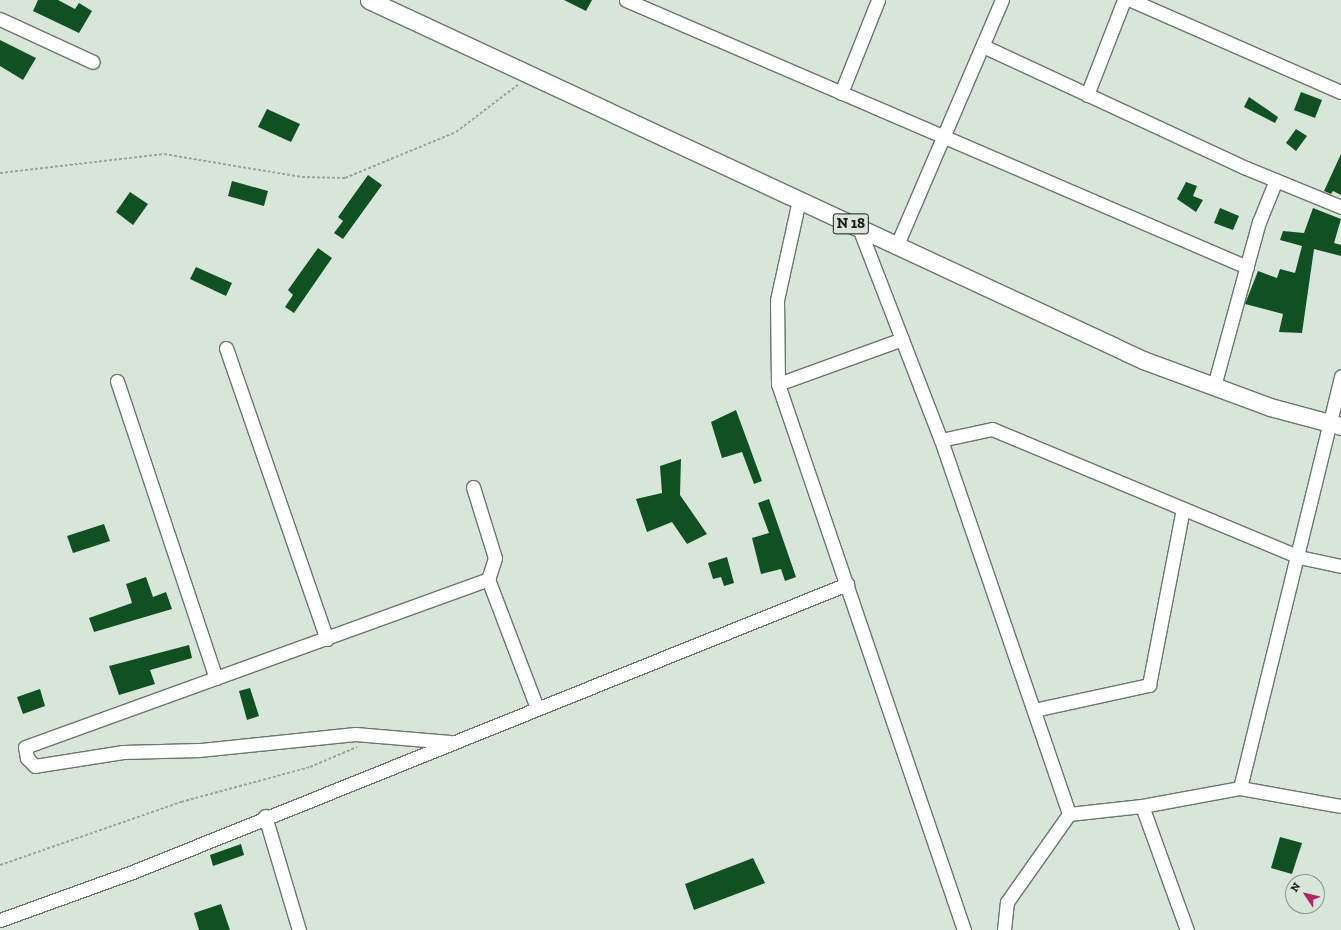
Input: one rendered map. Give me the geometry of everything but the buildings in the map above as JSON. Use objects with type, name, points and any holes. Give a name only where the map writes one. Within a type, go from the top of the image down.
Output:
[{"type":"main road","name":"N 18","points":[[369,0],[1143,360],[1270,407],[1335,425]]},
{"type":"street","points":[[626,0],[841,93],[945,135],[1116,213],[1247,267]]},
{"type":"street","points":[[841,93],[878,0]]},
{"type":"street","points":[[896,246],[1002,0]]},
{"type":"street","points":[[1087,95],[1124,0]]},
{"type":"street","points":[[1131,0],[1341,92]]},
{"type":"street","points":[[0,19],[93,62]]},
{"type":"street","points":[[982,46],[1087,95],[1341,208]]},
{"type":"street","points":[[1214,386],[1247,267],[1276,180]]},
{"type":"street","points":[[799,200],[777,300],[778,384],[964,930]]},
{"type":"street","points":[[859,228],[941,440],[1069,814]]},
{"type":"street","points":[[778,384],[902,339]]},
{"type":"street","points":[[226,348],[327,639]]},
{"type":"street","points":[[1240,788],[1299,557],[1335,425],[1341,376]]},
{"type":"street","points":[[117,381],[216,678]]},
{"type":"street","points":[[941,440],[992,429],[1299,557],[1341,566]]},
{"type":"street","points":[[473,487],[495,558],[488,579],[537,708]]},
{"type":"street","points":[[1034,710],[1149,685],[1183,508]]},
{"type":"street","points":[[450,742],[355,734],[199,750],[123,752],[35,766],[27,758],[25,747],[327,639],[488,579]]},
{"type":"street","points":[[0,920],[135,871],[265,816],[847,584]]},
{"type":"street","points":[[1004,930],[1006,902],[1069,814],[1142,806],[1240,788],[1341,806]]},
{"type":"street","points":[[1142,806],[1187,930]]},
{"type":"street","points":[[265,816],[299,930]]},
{"type":"path","points":[[0,173],[164,154],[302,177],[345,178],[456,132],[531,75]]},
{"type":"path","points":[[0,865],[181,802],[310,767],[360,746]]}]
